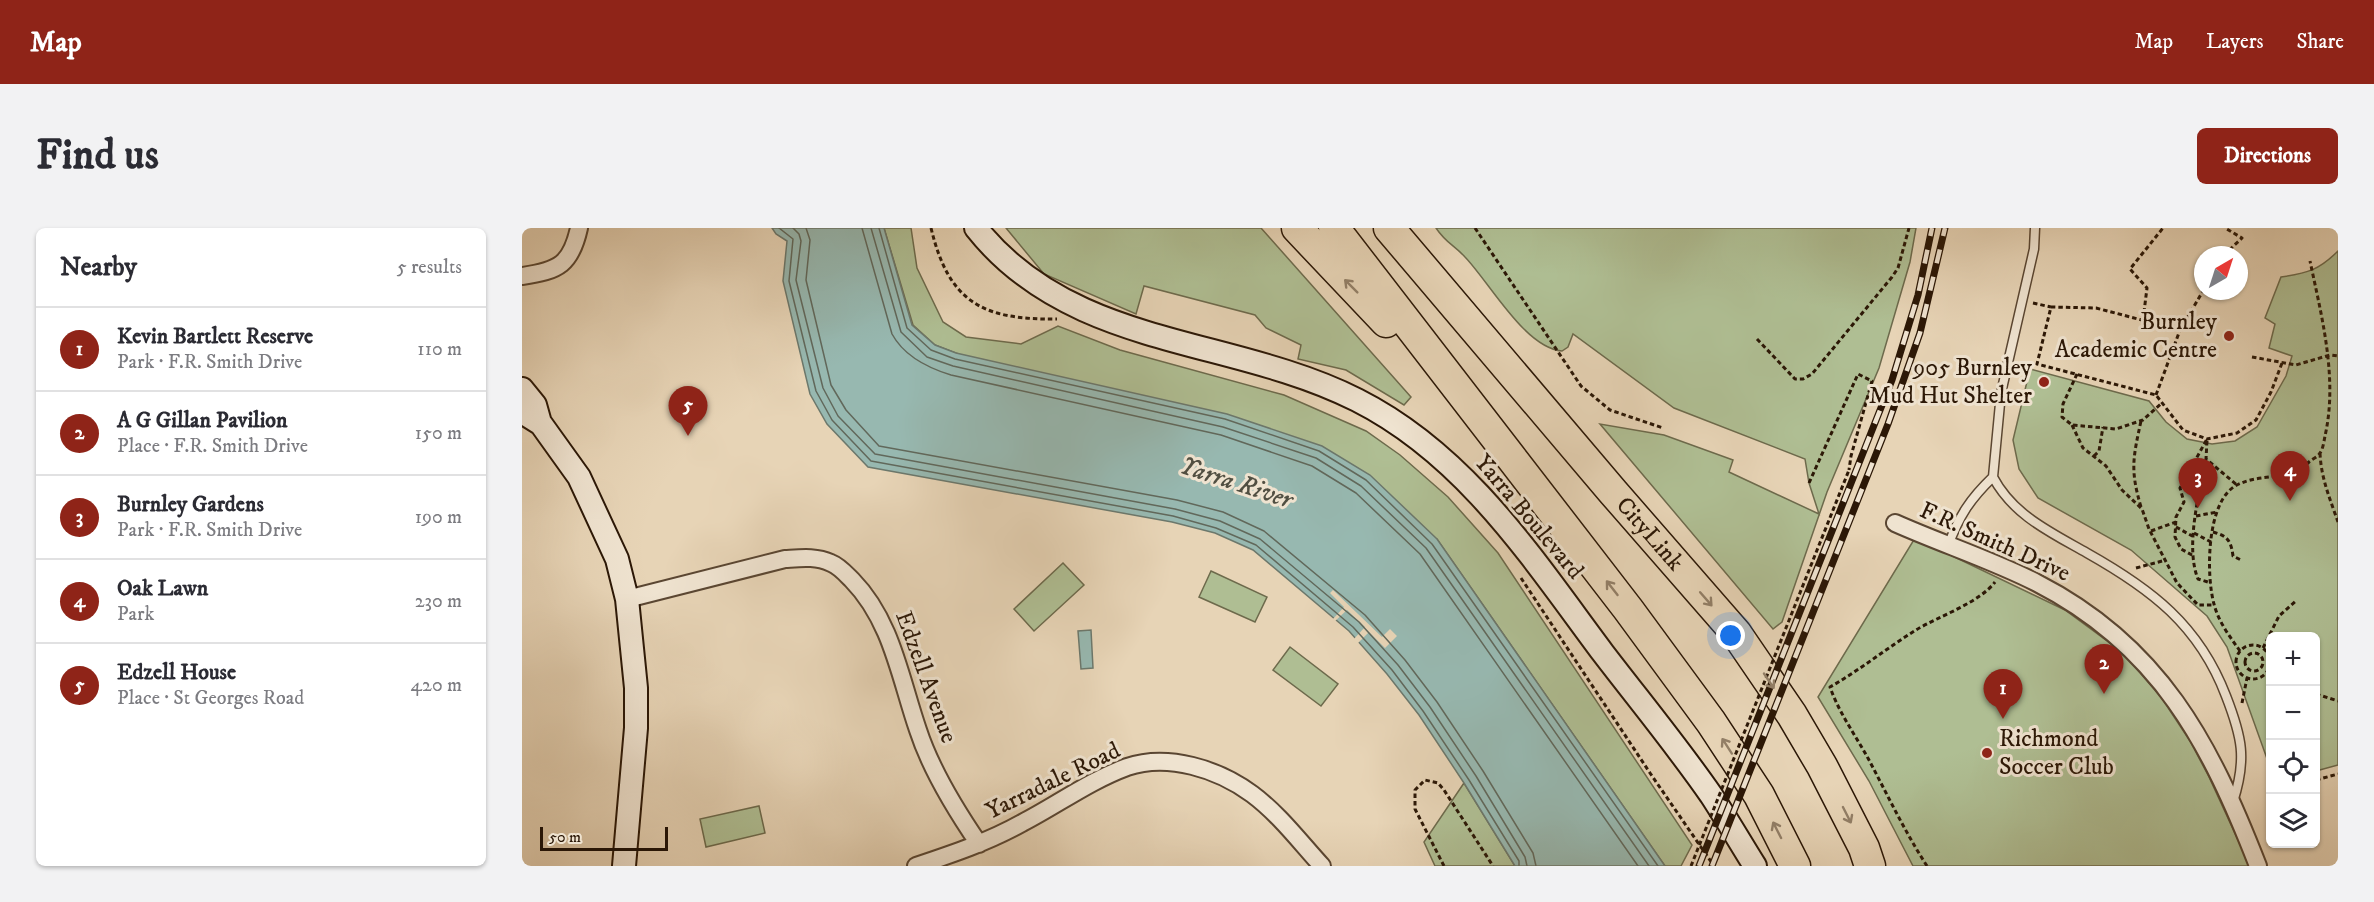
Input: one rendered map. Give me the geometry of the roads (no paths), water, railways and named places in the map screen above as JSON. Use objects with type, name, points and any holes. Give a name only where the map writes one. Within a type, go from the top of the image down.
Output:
[{"type":"highway","points":[[1297,228],[1337,272],[1481,418]]},
{"type":"highway","points":[[1334,228],[1628,609],[1711,722],[1759,795],[1796,866]]},
{"type":"highway","name":"CityLink","points":[[1389,228],[1736,633],[1822,765],[1864,848],[1870,866]]},
{"type":"highway","points":[[1413,228],[1613,492]]},
{"type":"street","points":[[522,276],[552,270],[562,264],[574,248],[579,228]]},
{"type":"street","name":"Yarra Boulevard","points":[[976,228],[1002,256],[1020,271],[1050,292],[1079,308],[1132,329],[1258,364],[1330,387],[1388,417],[1431,448],[1480,494],[1512,532],[1711,795],[1755,866]]},
{"type":"street","points":[[522,389],[535,405],[541,424],[579,477],[617,559],[627,599],[636,688],[636,718],[624,866]]},
{"type":"street","points":[[522,412],[541,424]]},
{"type":"street","name":"F.R. Smith Drive","points":[[1894,523],[2005,569],[2069,600],[2106,627],[2143,659],[2194,728],[2233,803],[2258,866]]},
{"type":"street","name":"Edzell Avenue","points":[[627,599],[785,559],[810,557],[832,563],[860,588],[877,613],[890,639],[924,747],[960,816],[979,844]]},
{"type":"street","name":"Yarradale Road","points":[[916,866],[979,844],[1129,766],[1165,762],[1206,770],[1238,785],[1268,808],[1322,866]]},
{"type":"lane","points":[[2035,228],[2034,249],[2001,393],[1993,477],[2000,490],[2022,514],[2120,573],[2170,610],[2189,629],[2216,671],[2238,726],[2241,777],[2233,803]]},
{"type":"lane","points":[[1948,546],[1957,521],[1973,496],[1993,477]]},
{"type":"water","name":"Yarra River","points":[[772,228],[884,228],[912,325],[935,345],[956,353],[1227,414],[1322,446],[1370,475],[1437,539],[1665,866],[1515,866],[1419,715],[1387,674],[1349,631],[1253,550],[1215,533],[1172,522],[868,467],[827,424],[810,394],[783,281],[787,241],[776,234]]},
{"type":"water","points":[[1091,630],[1093,668],[1081,669],[1078,631]]},
{"type":"railway","points":[[1699,866],[1892,380],[1918,295],[1932,228]]},
{"type":"railway","points":[[1712,866],[1888,424],[1920,333],[1945,228]]},
{"type":"place","name":"Burnley Academic Centre","points":[[2229,336]]},
{"type":"place","name":"905 Burnley Mud Hut Shelter","points":[[2044,382]]},
{"type":"place","name":"Edzell House","points":[[688,436]]},
{"type":"place","name":"Oak Lawn","points":[[2290,501]]},
{"type":"place","name":"Burnley Gardens","points":[[2198,508]]},
{"type":"place","name":"A G Gillan Pavilion","points":[[2104,694]]},
{"type":"place","name":"Kevin Bartlett Reserve","points":[[2003,719]]},
{"type":"place","name":"Richmond Soccer Club","points":[[1987,753]]}]
